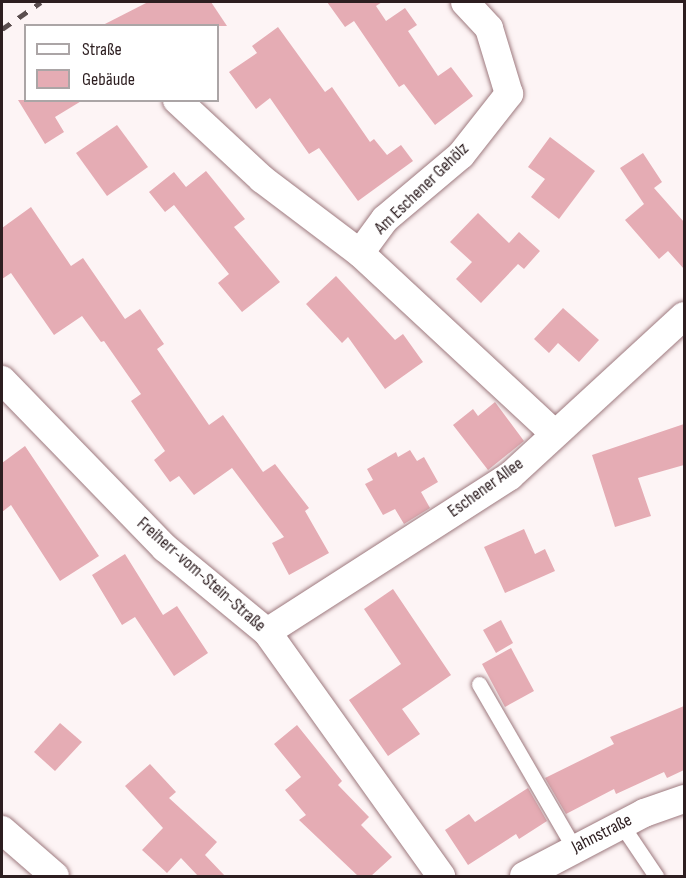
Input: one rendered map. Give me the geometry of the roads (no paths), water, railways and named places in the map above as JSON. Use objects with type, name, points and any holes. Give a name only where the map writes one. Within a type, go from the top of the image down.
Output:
[{"type":"street","name":"Am Eschener Gehölz","points":[[360,253],[385,219],[461,155],[509,94],[489,28],[465,2]]},
{"type":"street","points":[[179,102],[262,180],[360,253],[555,434]]},
{"type":"street","name":"Eschener Allee","points":[[267,632],[510,476],[684,316]]},
{"type":"street","name":"Freiherr-vom-Stein-Straße","points":[[2,380],[165,548],[267,632],[441,876]]},
{"type":"street","name":"Jahnstraße","points":[[524,876],[573,848],[684,799]]},
{"type":"street","points":[[2,830],[55,876]]},
{"type":"lane","points":[[479,684],[573,848]]},
{"type":"lane","points":[[621,825],[656,876]]},
{"type":"railway","points":[[2,29],[41,2]]}]
